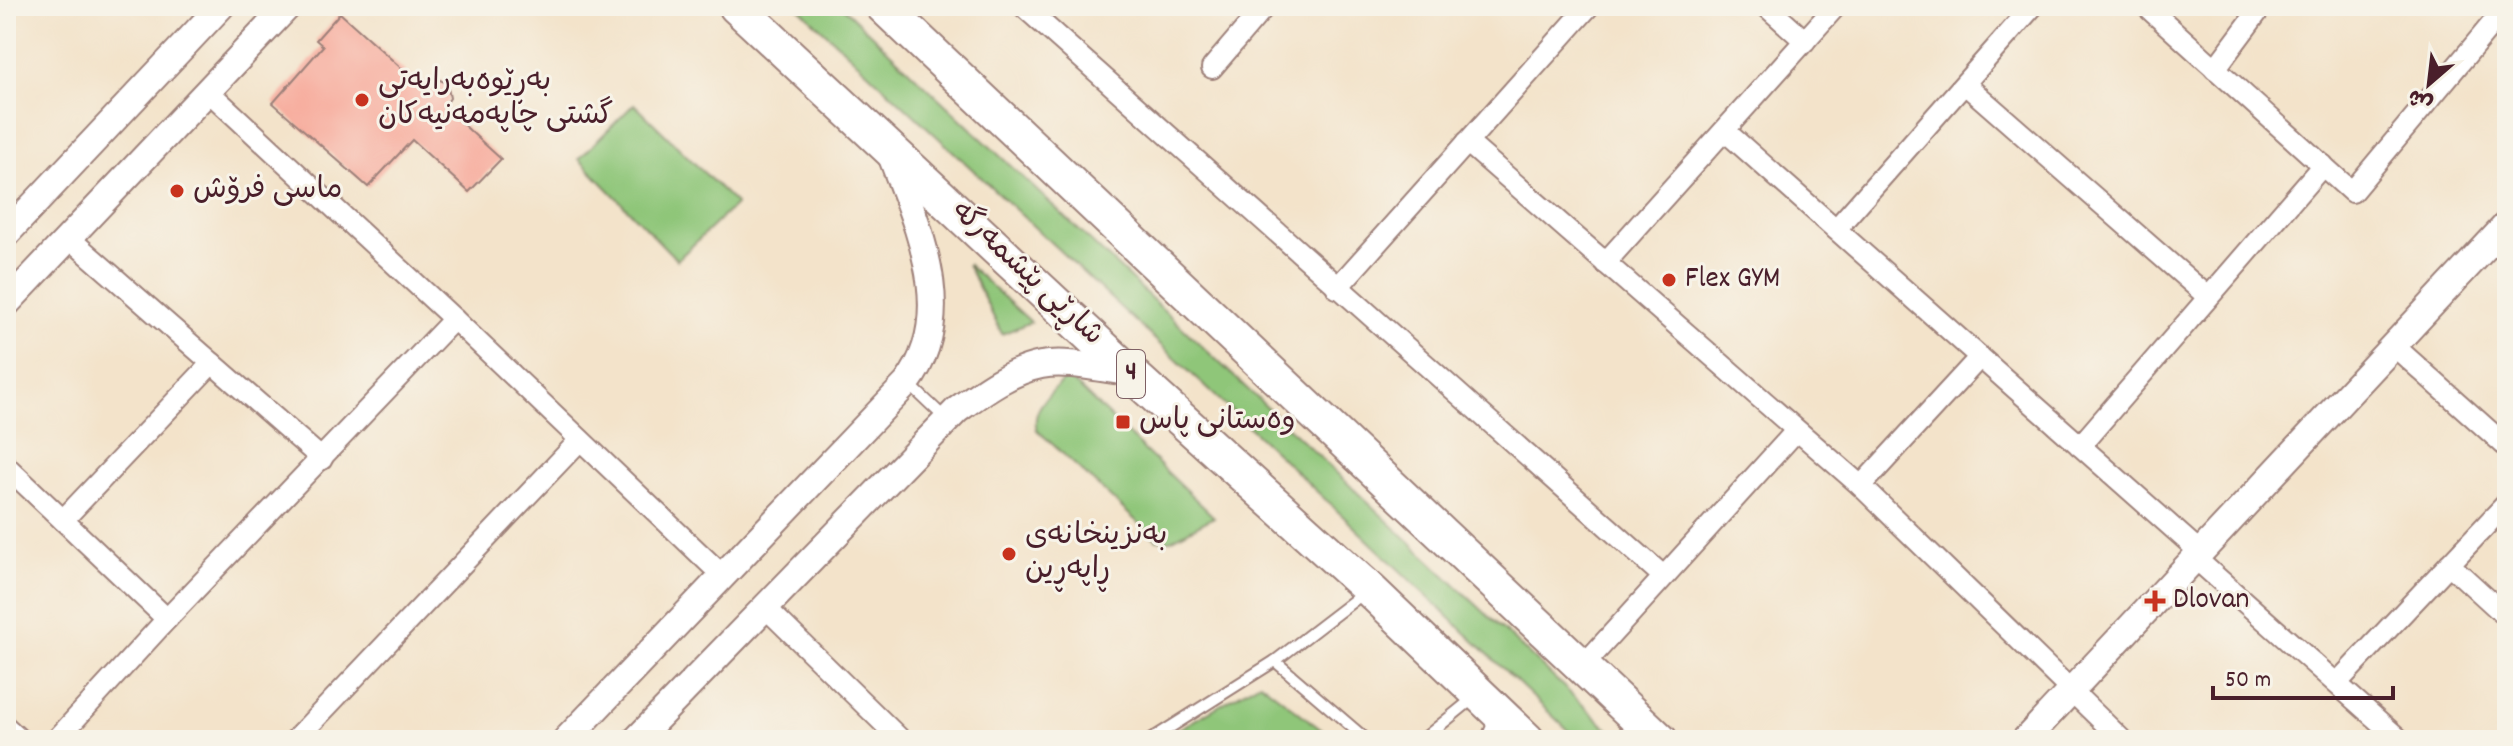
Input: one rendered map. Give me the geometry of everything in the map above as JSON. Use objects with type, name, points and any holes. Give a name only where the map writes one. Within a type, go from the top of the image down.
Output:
[{"type":"highway","name":"شاڕێی پێشمەرگە","points":[[736,6],[1129,372],[1369,589],[1487,716],[1527,740]]},
{"type":"highway","points":[[883,6],[1660,740]]},
{"type":"street","points":[[9,226],[221,6]]},
{"type":"street","points":[[6,304],[288,6]]},
{"type":"street","points":[[1023,6],[1663,576]]},
{"type":"street","points":[[1212,68],[1265,6]]},
{"type":"street","points":[[1337,288],[1589,6]]},
{"type":"street","points":[[1766,6],[1805,41]]},
{"type":"street","points":[[1605,263],[1836,6]]},
{"type":"street","points":[[1836,229],[2033,6]]},
{"type":"street","points":[[2146,6],[2352,192],[2507,6]]},
{"type":"street","points":[[2215,69],[2262,6]]},
{"type":"street","points":[[1966,85],[2207,296]]},
{"type":"street","points":[[207,90],[454,319],[723,576]]},
{"type":"street","points":[[1725,131],[2080,446],[2400,740]]},
{"type":"street","points":[[1467,142],[1861,486],[2122,740]]},
{"type":"street","points":[[566,740],[907,383],[921,362],[929,338],[931,289],[920,236],[887,145]]},
{"type":"street","points":[[2080,446],[2323,165]]},
{"type":"street","points":[[2025,740],[2507,224]]},
{"type":"street","points":[[69,238],[322,459]]},
{"type":"street","points":[[56,740],[167,619],[454,319]]},
{"type":"street","points":[[2393,345],[2507,447]]},
{"type":"street","points":[[1861,486],[1980,357]]},
{"type":"street","points":[[63,520],[212,363]]},
{"type":"street","points":[[636,740],[946,419],[1004,379],[1042,365],[1063,364],[1129,372]]},
{"type":"street","points":[[1582,667],[1796,431]]},
{"type":"street","points":[[295,740],[580,440]]},
{"type":"street","points":[[6,466],[167,619]]},
{"type":"street","points":[[2337,683],[2507,503]]},
{"type":"street","points":[[2449,564],[2507,617]]},
{"type":"street","points":[[766,608],[901,740]]},
{"type":"street","points":[[6,727],[20,740]]},
{"type":"lane","points":[[907,383],[946,419]]},
{"type":"lane","points":[[1150,740],[1275,661],[1369,589]]},
{"type":"lane","points":[[1275,661],[1367,740]]},
{"type":"lane","points":[[1422,740],[1487,716]]},
{"type":"green space","points":[[797,6],[841,6],[1620,740],[1578,740],[1267,444]]},
{"type":"green space","points":[[634,104],[736,204],[677,260],[579,159]]},
{"type":"green space","points":[[967,264],[1031,322],[1002,334]]},
{"type":"green space","points":[[1067,376],[1214,517],[1171,540],[1157,540],[1037,430],[1040,407]]},
{"type":"green space","points":[[1260,682],[1327,734],[1321,740],[1160,740]]},
{"type":"building","name":"بەڕێوەبەرایەتی گشتی چاپەمەنیەکان","points":[[340,13],[420,85],[433,77],[447,83],[450,98],[444,107],[501,159],[469,192],[412,140],[368,187],[273,103],[323,46],[316,40]]},
{"type":"place","name":"بەڕێوەبەرایەتی گشتی چاپەمەنیەکان","points":[[362,100]]},
{"type":"place","name":"ماسی فرۆش","points":[[177,191]]},
{"type":"place","name":"Flex GYM","points":[[1669,280]]},
{"type":"place","name":"وەستانی پاس","points":[[1123,422]]},
{"type":"place","name":"بەنزینخانەی ڕاپەڕین","points":[[1009,554]]},
{"type":"place","name":"Dlovan","points":[[2155,601]]}]
